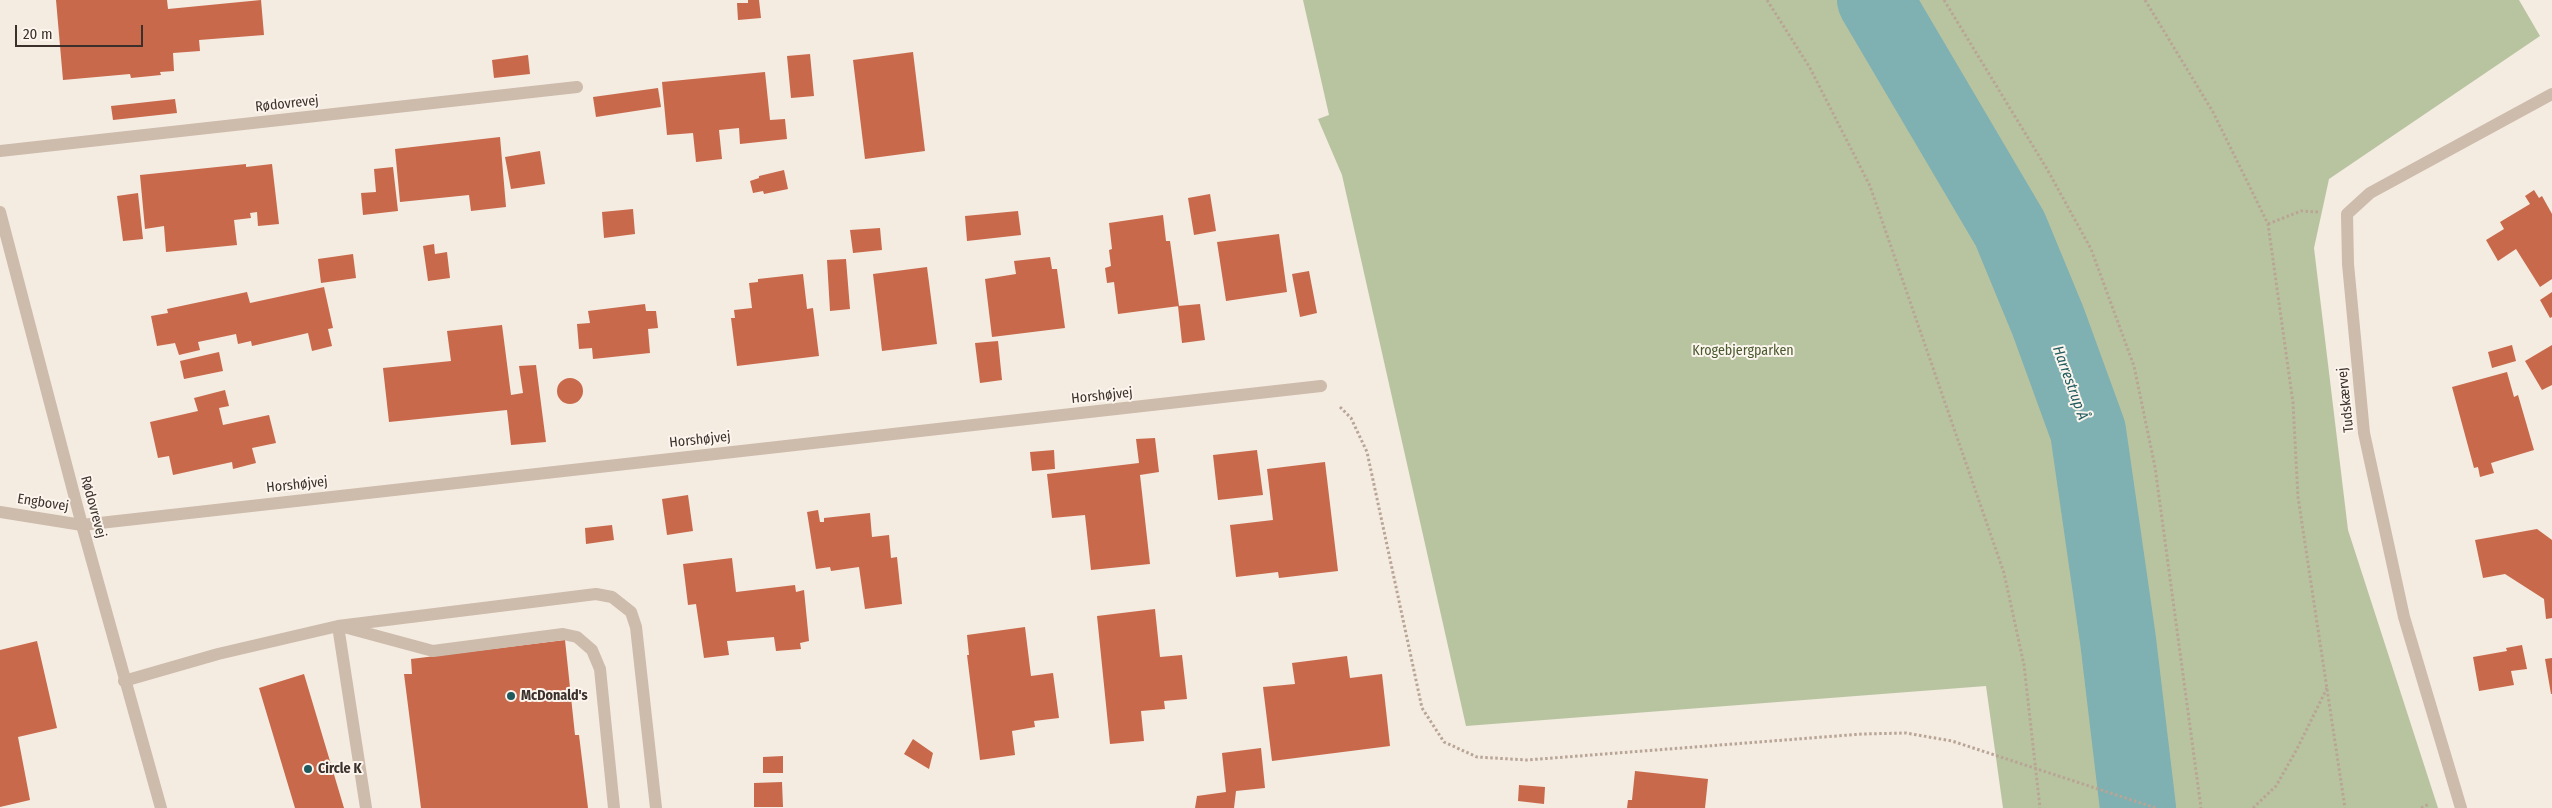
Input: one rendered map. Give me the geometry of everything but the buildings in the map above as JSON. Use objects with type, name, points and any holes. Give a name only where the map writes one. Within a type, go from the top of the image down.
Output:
[{"type":"street","name":"Rødovrevej","points":[[0,150],[577,87]]},
{"type":"street","points":[[2347,214],[2370,193],[2552,94]]},
{"type":"street","name":"Rødovrevej","points":[[0,212],[124,681],[161,808]]},
{"type":"street","name":"Tudskærvej","points":[[2347,214],[2348,264],[2364,432],[2404,617],[2461,808]]},
{"type":"street","name":"Horshøjvej","points":[[82,524],[1321,386]]},
{"type":"street","name":"Engbovej","points":[[0,512],[82,524]]},
{"type":"street","points":[[124,681],[218,654],[338,626],[558,598],[596,594],[612,597],[631,612],[638,640],[656,808]]},
{"type":"street","points":[[338,626],[366,808]]},
{"type":"street","points":[[338,626],[433,651],[563,634],[577,637],[592,650],[600,669],[614,808]]},
{"type":"path","points":[[1768,0],[1810,68],[1870,186],[2004,573],[2024,665],[2040,808]]},
{"type":"path","points":[[1944,0],[2047,169],[2091,249],[2134,366],[2155,468],[2201,808]]},
{"type":"path","points":[[2145,0],[2213,112],[2268,224],[2293,403],[2298,498],[2345,808]]},
{"type":"path","points":[[2268,224],[2302,212],[2347,214]]},
{"type":"path","points":[[1321,386],[1351,418],[1366,452],[1422,708],[1444,742],[1477,757],[1527,760],[1862,734],[1906,734],[1952,741],[2036,769],[2102,788],[2156,808]]},
{"type":"path","points":[[2253,808],[2276,786],[2297,749],[2327,688]]},
{"type":"green space","name":"Krogebjergparken","points":[[1303,0],[2519,0],[2540,36],[2329,179],[2314,248],[2348,530],[2438,808],[2003,808],[1986,686],[1466,726],[1342,175],[1318,119],[1329,115]]},
{"type":"waterway","name":"Harrestrup Å","points":[[1875,0],[2010,229],[2048,321],[2088,431],[2118,640],[2138,808]]},
{"type":"place","name":"McDonald's","points":[[511,696]]},
{"type":"place","name":"Circle K","points":[[308,769]]}]
